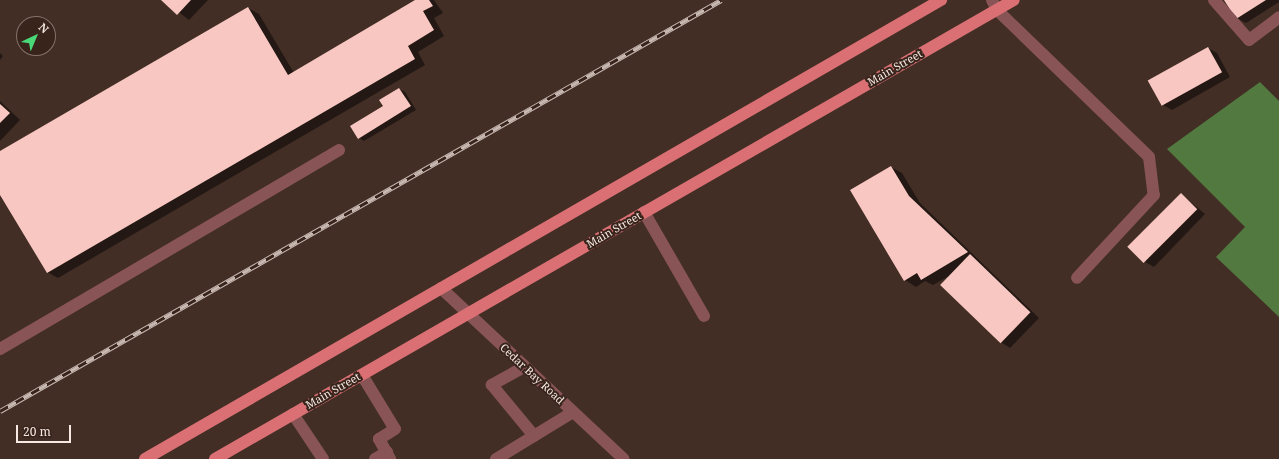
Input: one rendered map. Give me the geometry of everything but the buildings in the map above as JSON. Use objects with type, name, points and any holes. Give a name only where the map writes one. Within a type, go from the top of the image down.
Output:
[{"type":"main road","points":[[145,459],[942,0]]},
{"type":"main road","name":"Main Street","points":[[215,459],[644,212],[995,5],[1014,0]]},
{"type":"street","points":[[1214,0],[1249,40],[1279,17]]},
{"type":"street","points":[[995,5],[1149,157],[1154,195],[1076,278]]},
{"type":"street","points":[[0,349],[339,150]]},
{"type":"street","points":[[644,212],[704,316]]},
{"type":"street","name":"Cedar Bay Road","points":[[441,288],[624,459]]},
{"type":"street","points":[[524,367],[492,385],[534,436]]},
{"type":"street","points":[[362,374],[395,429],[379,439],[388,456],[375,459]]},
{"type":"street","points":[[496,459],[573,412]]},
{"type":"street","points":[[293,414],[323,459]]},
{"type":"green space","points":[[1260,82],[1279,101],[1279,317],[1216,257],[1245,227],[1167,149]]},
{"type":"railway","points":[[0,411],[721,0]]}]
